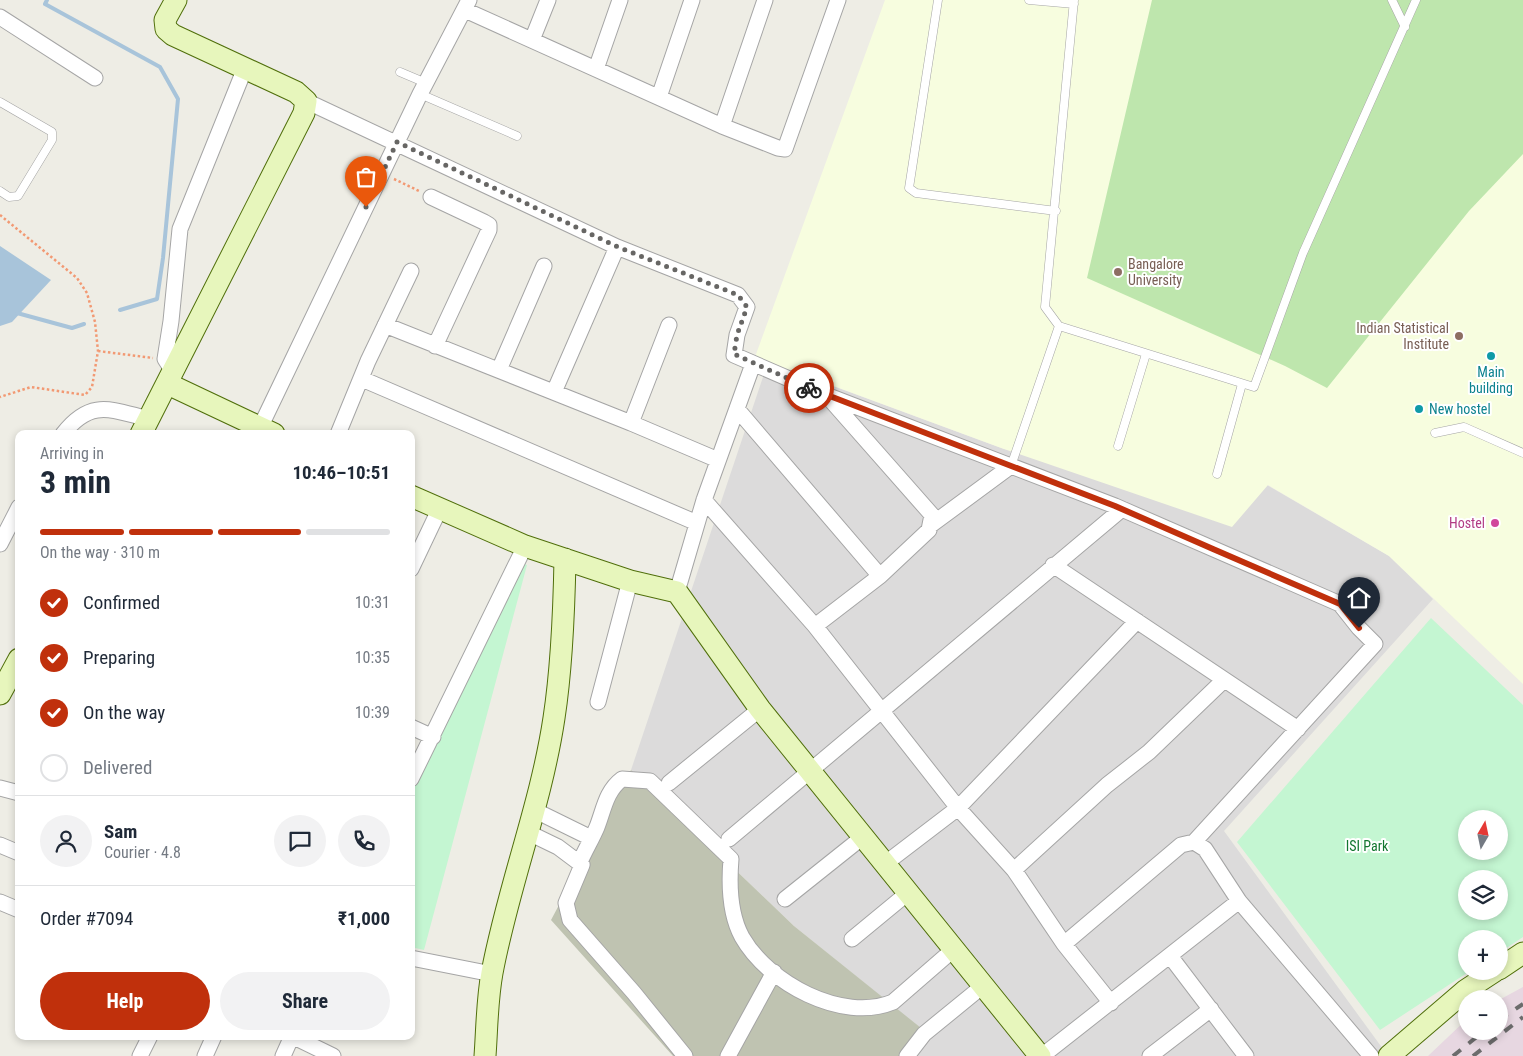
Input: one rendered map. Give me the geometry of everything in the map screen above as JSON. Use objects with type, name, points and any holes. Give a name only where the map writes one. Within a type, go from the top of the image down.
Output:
[{"type":"street","points":[[176,0],[165,20],[166,29],[172,34],[296,92],[306,101],[618,247],[738,295],[747,307],[737,335],[734,354],[753,364],[826,395],[1122,509],[1340,604],[1359,628],[1375,644],[1194,842],[1181,845],[1064,944]]},
{"type":"street","points":[[532,40],[548,0]]},
{"type":"street","points":[[596,69],[620,0]]},
{"type":"street","points":[[659,98],[692,0]]},
{"type":"street","points":[[722,126],[765,0]]},
{"type":"street","points":[[265,430],[382,173],[423,88],[467,5],[532,40],[659,98],[722,126],[785,149],[838,0]]},
{"type":"street","points":[[0,17],[95,78]]},
{"type":"street","points":[[169,372],[171,321],[180,229],[245,68]]},
{"type":"street","points":[[66,430],[74,421],[94,409],[106,409],[145,427],[169,372],[304,113],[306,101]]},
{"type":"street","points":[[431,197],[489,225],[489,230],[435,346]]},
{"type":"street","points":[[554,392],[618,247]]},
{"type":"street","points":[[500,370],[544,266]]},
{"type":"street","points":[[340,430],[362,379],[368,360],[411,271]]},
{"type":"street","points":[[630,423],[669,325]]},
{"type":"street","points":[[385,326],[500,370],[718,460]]},
{"type":"street","points":[[677,592],[704,500],[753,364]]},
{"type":"street","points":[[169,372],[261,430]]},
{"type":"street","points":[[362,379],[697,523]]},
{"type":"street","points":[[826,395],[932,515],[931,525]]},
{"type":"street","points":[[736,409],[880,576]]},
{"type":"street","points":[[815,626],[880,576],[931,525],[1011,466]]},
{"type":"street","points":[[415,498],[525,546],[630,581],[677,592],[760,709],[1041,1056],[1111,1003],[1239,900]]},
{"type":"street","points":[[704,500],[815,626],[958,808],[1014,870],[1064,944],[1111,1003]]},
{"type":"street","points":[[415,561],[440,508]]},
{"type":"street","points":[[729,839],[810,769],[1122,509]]},
{"type":"street","points":[[0,544],[15,515]]},
{"type":"street","points":[[415,771],[525,546]]},
{"type":"street","points":[[485,1056],[492,974],[534,810],[554,719],[563,626],[565,560]]},
{"type":"street","points":[[1053,565],[1298,729]]},
{"type":"street","points":[[598,702],[630,581]]},
{"type":"street","points":[[886,864],[958,808],[1137,621]]},
{"type":"street","points":[[0,694],[15,666]]},
{"type":"street","points":[[1014,870],[1107,785],[1149,752],[1224,680]]},
{"type":"street","points":[[669,782],[760,709]]},
{"type":"street","points":[[415,729],[433,737]]},
{"type":"street","points":[[580,862],[606,798],[616,783],[622,779],[650,781],[731,858],[732,904],[742,937],[761,962],[793,987],[815,998],[848,1006],[881,1007],[893,1002],[954,949]]},
{"type":"street","points":[[0,788],[15,792]]},
{"type":"street","points":[[534,810],[591,838]]},
{"type":"street","points":[[527,832],[558,847],[580,862],[582,869],[566,903],[570,920],[634,992],[686,1056]]},
{"type":"street","points":[[785,899],[864,836]]},
{"type":"street","points":[[1194,842],[1205,849],[1239,900],[1371,1056]]},
{"type":"street","points":[[0,846],[15,852]]},
{"type":"street","points":[[852,939],[909,892]]},
{"type":"street","points":[[0,902],[15,908]]},
{"type":"street","points":[[1508,963],[1523,953]]},
{"type":"street","points":[[1170,956],[1246,1056]]},
{"type":"street","points":[[415,959],[492,974]]},
{"type":"street","points":[[728,1056],[774,972]]},
{"type":"street","points":[[1389,1056],[1466,990],[1481,980]]},
{"type":"street","points":[[907,1056],[924,1034],[984,985]]},
{"type":"street","points":[[1150,1056],[1210,1009]]},
{"type":"street","points":[[140,1056],[148,1040]]},
{"type":"street","points":[[205,1056],[212,1040]]},
{"type":"street","points":[[284,1056],[290,1040]]},
{"type":"street","points":[[300,1040],[333,1056]]},
{"type":"lane","points":[[938,0],[909,188],[916,193],[1056,211]]},
{"type":"lane","points":[[1029,0],[1074,2],[1056,211],[1045,307],[1059,326],[1254,387],[1303,253],[1416,0]]},
{"type":"lane","points":[[1392,0],[1405,27]]},
{"type":"lane","points":[[400,72],[423,88],[516,136]]},
{"type":"lane","points":[[0,102],[52,132],[52,140],[18,196],[8,198],[0,191]]},
{"type":"lane","points":[[1011,466],[1059,326]]},
{"type":"lane","points":[[1118,446],[1146,354]]},
{"type":"lane","points":[[1217,474],[1242,384]]},
{"type":"lane","points":[[1435,433],[1464,427],[1523,453]]},
{"type":"path","points":[[382,173],[431,197]]},
{"type":"path","points":[[0,215],[77,278],[87,293],[95,322],[98,351],[92,387],[85,396],[31,387],[0,397]]},
{"type":"path","points":[[98,351],[169,372]]},
{"type":"shaded area","name":"Bangalore University","points":[[885,0],[1523,0],[1523,684],[1389,556],[1268,485],[1232,527],[1004,449],[755,357]]},
{"type":"shaded area","points":[[768,362],[1004,449],[1267,485],[1389,556],[1433,599],[1224,831],[1383,1049],[1374,1056],[905,1056],[920,1028],[794,926],[631,770]]},
{"type":"shaded area","points":[[631,770],[794,926],[921,1028],[905,1056],[673,1056],[551,920]]},
{"type":"shaded area","points":[[1523,987],[1523,1056],[1428,1056],[1458,1028],[1458,1040],[1508,1040],[1508,995]]},
{"type":"green space","points":[[1152,0],[1523,0],[1523,154],[1469,211],[1327,388],[1285,366],[1087,278]]},
{"type":"green space","points":[[520,562],[527,565],[424,950],[415,948],[415,760]]},
{"type":"green space","name":"ISI Park","points":[[1431,618],[1523,705],[1523,937],[1508,947],[1508,930],[1458,930],[1458,979],[1380,1030],[1237,842]]},
{"type":"water","points":[[0,246],[51,280],[12,322],[0,326]]},
{"type":"waterway","points":[[47,0],[45,4],[160,67],[178,99],[163,258],[157,299],[120,310]]},
{"type":"waterway","points":[[17,313],[72,328],[84,324]]},
{"type":"railway","points":[[1508,1014],[1523,1004]]},
{"type":"railway","points":[[1473,1056],[1523,1017]]},
{"type":"railway","points":[[1453,1056],[1473,1040]]},
{"type":"way so far","points":[[366,207],[397,142],[618,247],[738,295],[747,307],[737,335],[734,354],[809,388]]},
{"type":"place","name":"Bangalore University","points":[[1118,272]]},
{"type":"place","name":"Indian Statistical Institute","points":[[1459,336]]},
{"type":"place","name":"Main building","points":[[1491,356]]},
{"type":"place","name":"New hostel","points":[[1419,409]]},
{"type":"place","name":"Hostel","points":[[1495,523]]},
{"type":"route","points":[[809,388],[1115,506],[1340,604],[1359,628]]}]
